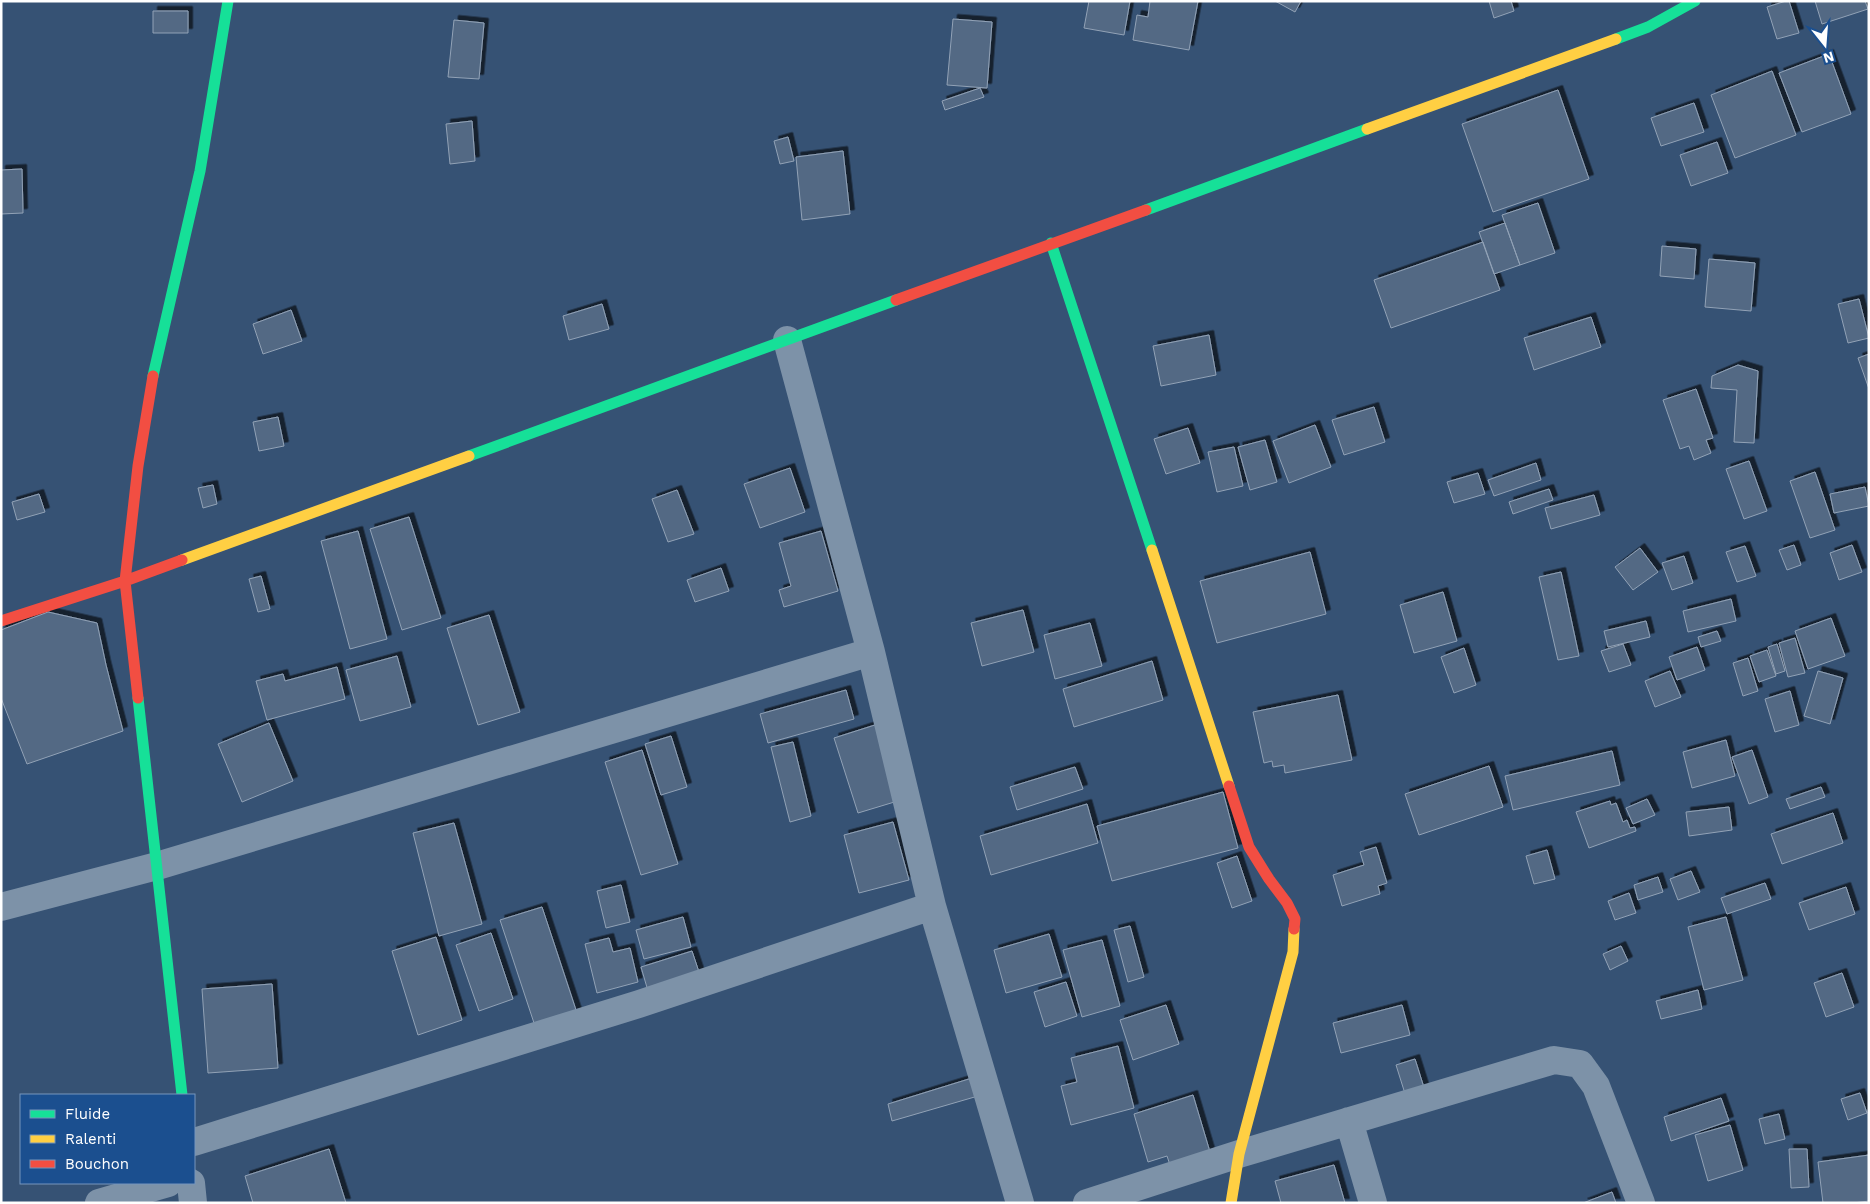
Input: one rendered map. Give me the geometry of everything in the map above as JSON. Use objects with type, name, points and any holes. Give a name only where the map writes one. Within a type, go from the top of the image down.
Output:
[{"type":"street","points":[[182,1094],[125,581],[138,466],[150,388],[200,171],[228,1]]},
{"type":"street","points":[[1,621],[125,581],[1648,27],[1695,1]]},
{"type":"street","points":[[1051,243],[1249,846],[1269,880],[1287,903],[1296,919],[1293,952],[1239,1154],[1230,1203]]},
{"type":"street","points":[[787,340],[871,652],[932,906],[1020,1203]]},
{"type":"street","points":[[1,907],[157,866],[871,652]]},
{"type":"street","points":[[195,1142],[639,1004],[932,906]]},
{"type":"street","points":[[1088,1203],[1239,1154],[1554,1060],[1580,1064],[1596,1086],[1641,1203]]},
{"type":"street","points":[[1349,1121],[1373,1203]]},
{"type":"street","points":[[99,1203],[165,1184]]},
{"type":"street","points":[[191,1184],[192,1203]]},
{"type":"building","points":[[1089,1],[1130,1],[1124,35],[1084,28]]},
{"type":"building","points":[[1150,1],[1198,1],[1189,50],[1133,40],[1137,15],[1148,17]]},
{"type":"building","points":[[1275,1],[1301,1],[1295,12]]},
{"type":"building","points":[[1489,1],[1511,1],[1514,11],[1494,18]]},
{"type":"building","points":[[1789,1],[1799,33],[1777,39],[1767,7]]},
{"type":"building","points":[[1815,1],[1865,1],[1868,9],[1822,24]]},
{"type":"building","points":[[153,11],[188,11],[188,33],[153,33]]},
{"type":"building","points":[[953,19],[992,22],[987,88],[947,85]]},
{"type":"building","points":[[454,20],[484,23],[479,79],[448,77]]},
{"type":"building","points":[[1829,54],[1851,114],[1802,132],[1779,73]]},
{"type":"building","points":[[1772,71],[1796,135],[1735,158],[1711,95]]},
{"type":"building","points":[[980,88],[984,97],[945,110],[942,101]]},
{"type":"building","points":[[1558,90],[1589,179],[1493,212],[1462,124]]},
{"type":"building","points":[[1694,103],[1704,132],[1661,146],[1651,118]]},
{"type":"building","points":[[472,121],[475,161],[450,164],[446,124]]},
{"type":"building","points":[[788,137],[794,161],[780,164],[774,141]]},
{"type":"building","points":[[1717,142],[1728,173],[1691,186],[1680,155]]},
{"type":"building","points":[[843,151],[850,214],[802,220],[796,157]]},
{"type":"building","points":[[22,169],[23,213],[1,214],[1,170]]},
{"type":"building","points":[[1538,203],[1555,253],[1520,265],[1502,215]]},
{"type":"building","points":[[1505,223],[1520,265],[1494,274],[1479,232]]},
{"type":"building","points":[[1483,242],[1500,290],[1391,328],[1374,280]]},
{"type":"building","points":[[1662,246],[1696,249],[1694,279],[1660,276]]},
{"type":"building","points":[[1709,259],[1755,263],[1751,311],[1705,307]]},
{"type":"building","points":[[1859,299],[1869,338],[1848,343],[1838,304]]},
{"type":"building","points":[[602,304],[609,329],[569,340],[563,316]]},
{"type":"building","points":[[291,310],[302,341],[263,354],[253,324]]},
{"type":"building","points":[[1591,317],[1601,347],[1534,370],[1524,338]]},
{"type":"building","points":[[1209,335],[1216,375],[1161,386],[1153,346]]},
{"type":"building","points":[[1869,354],[1869,389],[1858,358]]},
{"type":"building","points":[[1738,365],[1758,371],[1754,443],[1734,442],[1737,390],[1711,388],[1712,376]]},
{"type":"building","points":[[1696,389],[1713,438],[1706,440],[1711,453],[1694,460],[1689,446],[1680,449],[1663,400]]},
{"type":"building","points":[[1374,407],[1385,442],[1344,455],[1332,420]]},
{"type":"building","points":[[278,417],[284,446],[259,451],[253,422]]},
{"type":"building","points":[[1315,425],[1331,467],[1289,483],[1273,441]]},
{"type":"building","points":[[1188,428],[1200,463],[1166,474],[1154,439]]},
{"type":"building","points":[[1265,440],[1277,482],[1250,490],[1238,447]]},
{"type":"building","points":[[1234,447],[1243,486],[1217,492],[1208,452]]},
{"type":"building","points":[[1749,461],[1767,511],[1744,519],[1726,469]]},
{"type":"building","points":[[1536,463],[1541,480],[1494,496],[1488,480]]},
{"type":"building","points":[[790,468],[805,512],[760,528],[744,484]]},
{"type":"building","points":[[1815,472],[1835,530],[1810,538],[1790,481]]},
{"type":"building","points":[[1478,473],[1485,494],[1454,503],[1447,482]]},
{"type":"building","points":[[213,485],[217,504],[203,508],[198,488]]},
{"type":"building","points":[[1865,487],[1869,506],[1834,513],[1830,494]]},
{"type":"building","points":[[1549,489],[1553,500],[1513,514],[1509,502]]},
{"type":"building","points":[[677,490],[694,534],[668,542],[652,499]]},
{"type":"building","points":[[39,494],[45,512],[17,520],[12,502]]},
{"type":"building","points":[[1594,495],[1600,515],[1551,529],[1545,508]]},
{"type":"building","points":[[409,517],[441,618],[402,630],[370,529]]},
{"type":"building","points":[[358,531],[387,639],[350,649],[321,541]]},
{"type":"building","points":[[821,531],[838,591],[784,607],[779,590],[791,586],[779,543]]},
{"type":"building","points":[[1794,545],[1801,565],[1787,570],[1779,550]]},
{"type":"building","points":[[1852,545],[1862,572],[1839,580],[1830,553]]},
{"type":"building","points":[[1745,546],[1756,576],[1737,582],[1726,552]]},
{"type":"building","points":[[1640,548],[1658,572],[1633,590],[1615,567]]},
{"type":"building","points":[[1310,552],[1326,614],[1217,643],[1200,581]]},
{"type":"building","points":[[1684,556],[1693,583],[1672,590],[1662,563]]},
{"type":"building","points":[[721,568],[729,591],[695,602],[687,580]]},
{"type":"building","points":[[1561,572],[1579,656],[1558,660],[1539,577]]},
{"type":"building","points":[[261,576],[270,609],[258,612],[249,579]]},
{"type":"building","points":[[1443,592],[1457,641],[1414,653],[1400,605]]},
{"type":"building","points":[[1731,599],[1736,621],[1688,632],[1683,611]]},
{"type":"building","points":[[1023,610],[1034,652],[982,666],[971,623]]},
{"type":"building","points":[[48,612],[97,623],[123,731],[27,764],[1,698],[1,630]]},
{"type":"building","points":[[489,615],[520,712],[478,725],[447,628]]},
{"type":"building","points":[[1831,618],[1845,656],[1808,669],[1795,631]]},
{"type":"building","points":[[1646,621],[1650,637],[1608,647],[1604,631]]},
{"type":"building","points":[[1090,623],[1102,666],[1055,679],[1044,635]]},
{"type":"building","points":[[1717,631],[1721,641],[1701,647],[1698,637]]},
{"type":"building","points":[[1795,638],[1805,673],[1788,677],[1779,643]]},
{"type":"building","points":[[1623,644],[1631,665],[1609,672],[1601,651]]},
{"type":"building","points":[[1777,644],[1785,671],[1776,674],[1768,647]]},
{"type":"building","points":[[1697,647],[1705,670],[1677,680],[1669,657]]},
{"type":"building","points":[[1464,648],[1476,685],[1454,693],[1441,657]]},
{"type":"building","points":[[1767,650],[1776,676],[1759,682],[1750,656]]},
{"type":"building","points":[[397,656],[411,707],[360,721],[346,670]]},
{"type":"building","points":[[1748,658],[1758,691],[1743,696],[1733,663]]},
{"type":"building","points":[[1152,661],[1163,700],[1074,727],[1063,689]]},
{"type":"building","points":[[337,667],[345,699],[267,720],[256,681],[283,674],[285,681]]},
{"type":"building","points":[[1670,671],[1681,697],[1655,707],[1645,681]]},
{"type":"building","points":[[1818,671],[1843,678],[1830,724],[1804,716]]},
{"type":"building","points":[[846,690],[854,719],[768,743],[760,714]]},
{"type":"building","points":[[1790,691],[1799,725],[1775,732],[1765,699]]},
{"type":"building","points":[[1338,695],[1352,760],[1285,773],[1284,765],[1273,767],[1272,761],[1264,763],[1253,712]]},
{"type":"building","points":[[269,723],[293,781],[242,802],[218,744]]},
{"type":"building","points":[[878,724],[901,800],[858,813],[834,738]]},
{"type":"building","points":[[671,736],[687,787],[661,795],[645,744]]},
{"type":"building","points":[[1726,740],[1735,776],[1692,788],[1683,752]]},
{"type":"building","points":[[793,742],[811,816],[790,822],[771,747]]},
{"type":"building","points":[[642,750],[678,864],[641,875],[605,762]]},
{"type":"building","points":[[1752,750],[1768,797],[1749,804],[1732,757]]},
{"type":"building","points":[[1612,751],[1620,785],[1513,810],[1505,776]]},
{"type":"building","points":[[1489,766],[1503,807],[1419,835],[1405,794]]},
{"type":"building","points":[[1075,767],[1083,789],[1017,810],[1010,787]]},
{"type":"building","points":[[1821,787],[1825,797],[1790,809],[1786,799]]},
{"type":"building","points":[[1223,792],[1238,848],[1112,881],[1097,826]]},
{"type":"building","points":[[1647,799],[1655,815],[1633,824],[1626,808]]},
{"type":"building","points":[[1610,801],[1611,805],[1616,803],[1623,822],[1627,820],[1630,828],[1635,827],[1636,831],[1589,848],[1576,812]]},
{"type":"building","points":[[1087,804],[1098,843],[991,875],[980,836]]},
{"type":"building","points":[[1729,807],[1732,830],[1689,836],[1686,812]]},
{"type":"building","points":[[1833,813],[1843,843],[1782,864],[1771,834]]},
{"type":"building","points":[[893,822],[909,880],[859,893],[844,835]]},
{"type":"building","points":[[454,823],[482,924],[439,936],[413,833]]},
{"type":"building","points":[[1376,847],[1387,883],[1378,886],[1380,894],[1342,906],[1333,875],[1364,865],[1360,852]]},
{"type":"building","points":[[1547,850],[1555,879],[1534,884],[1526,856]]},
{"type":"building","points":[[1237,856],[1252,901],[1232,908],[1217,863]]},
{"type":"building","points":[[1691,871],[1700,892],[1678,900],[1670,879]]},
{"type":"building","points":[[1658,877],[1663,892],[1638,900],[1634,885]]},
{"type":"building","points":[[1765,883],[1771,899],[1727,914],[1721,898]]},
{"type":"building","points":[[621,885],[630,922],[606,928],[597,891]]},
{"type":"building","points":[[1846,887],[1855,914],[1809,930],[1799,903]]},
{"type":"building","points":[[1629,893],[1636,913],[1615,920],[1608,901]]},
{"type":"building","points":[[542,907],[577,1013],[535,1026],[500,920]]},
{"type":"building","points":[[683,917],[691,947],[644,959],[636,930]]},
{"type":"building","points":[[1726,917],[1743,980],[1704,990],[1688,927]]},
{"type":"building","points":[[1130,926],[1144,977],[1128,982],[1114,930]]},
{"type":"building","points":[[491,933],[513,999],[479,1011],[456,945]]},
{"type":"building","points":[[1049,934],[1062,977],[1006,993],[994,950]]},
{"type":"building","points":[[436,937],[462,1020],[418,1035],[392,951]]},
{"type":"building","points":[[609,938],[613,952],[630,948],[638,982],[597,993],[585,944]]},
{"type":"building","points":[[1102,940],[1120,1006],[1082,1017],[1063,950]]},
{"type":"building","points":[[1621,946],[1628,961],[1610,970],[1603,954]]},
{"type":"building","points":[[692,951],[700,975],[648,991],[641,967]]},
{"type":"building","points":[[1842,973],[1854,1007],[1826,1017],[1814,983]]},
{"type":"building","points":[[1066,982],[1077,1016],[1045,1027],[1034,992]]},
{"type":"building","points":[[272,984],[278,1068],[208,1073],[202,989]]},
{"type":"building","points":[[1698,990],[1702,1009],[1661,1019],[1656,1001]]},
{"type":"building","points":[[1166,1005],[1179,1044],[1133,1060],[1120,1020]]},
{"type":"building","points":[[1402,1005],[1410,1035],[1341,1053],[1333,1023]]},
{"type":"building","points":[[1118,1046],[1134,1108],[1071,1125],[1061,1086],[1077,1082],[1071,1058]]},
{"type":"building","points":[[1415,1059],[1426,1094],[1407,1100],[1396,1065]]},
{"type":"building","points":[[972,1078],[978,1096],[892,1121],[888,1104]]},
{"type":"building","points":[[1860,1093],[1867,1113],[1848,1120],[1841,1099]]},
{"type":"building","points":[[1193,1095],[1210,1152],[1170,1165],[1167,1156],[1148,1162],[1134,1114]]},
{"type":"building","points":[[1721,1098],[1729,1121],[1671,1141],[1664,1117]]},
{"type":"building","points":[[1779,1114],[1785,1139],[1765,1144],[1759,1119]]},
{"type":"building","points":[[1730,1125],[1743,1170],[1708,1181],[1695,1135]]},
{"type":"building","points":[[329,1149],[346,1203],[253,1203],[245,1176]]},
{"type":"building","points":[[1789,1149],[1807,1149],[1809,1187],[1791,1188]]},
{"type":"building","points":[[1869,1155],[1869,1201],[1823,1203],[1818,1162]]},
{"type":"building","points":[[1334,1165],[1345,1203],[1281,1203],[1275,1181]]},
{"type":"building","points":[[1612,1192],[1616,1203],[1583,1203]]},
{"type":"traffic: fast","points":[[153,376],[200,171],[228,1]]},
{"type":"traffic: fast","points":[[1616,39],[1648,27],[1695,1]]},
{"type":"traffic: fast","points":[[1146,210],[1367,129]]},
{"type":"traffic: fast","points":[[1051,243],[1152,550]]},
{"type":"traffic: fast","points":[[469,456],[896,300]]},
{"type":"traffic: fast","points":[[138,698],[182,1094]]},
{"type":"traffic: slow","points":[[1367,129],[1616,39]]},
{"type":"traffic: slow","points":[[182,560],[469,456]]},
{"type":"traffic: slow","points":[[1152,550],[1229,786]]},
{"type":"traffic: slow","points":[[1231,1203],[1239,1154],[1293,952],[1294,929]]},
{"type":"traffic: jam","points":[[896,300],[1146,210]]},
{"type":"traffic: jam","points":[[138,698],[125,581],[138,466],[153,376]]},
{"type":"traffic: jam","points":[[1,621],[125,581],[182,560]]},
{"type":"traffic: jam","points":[[1229,786],[1249,847],[1287,903],[1295,919],[1294,929]]}]
